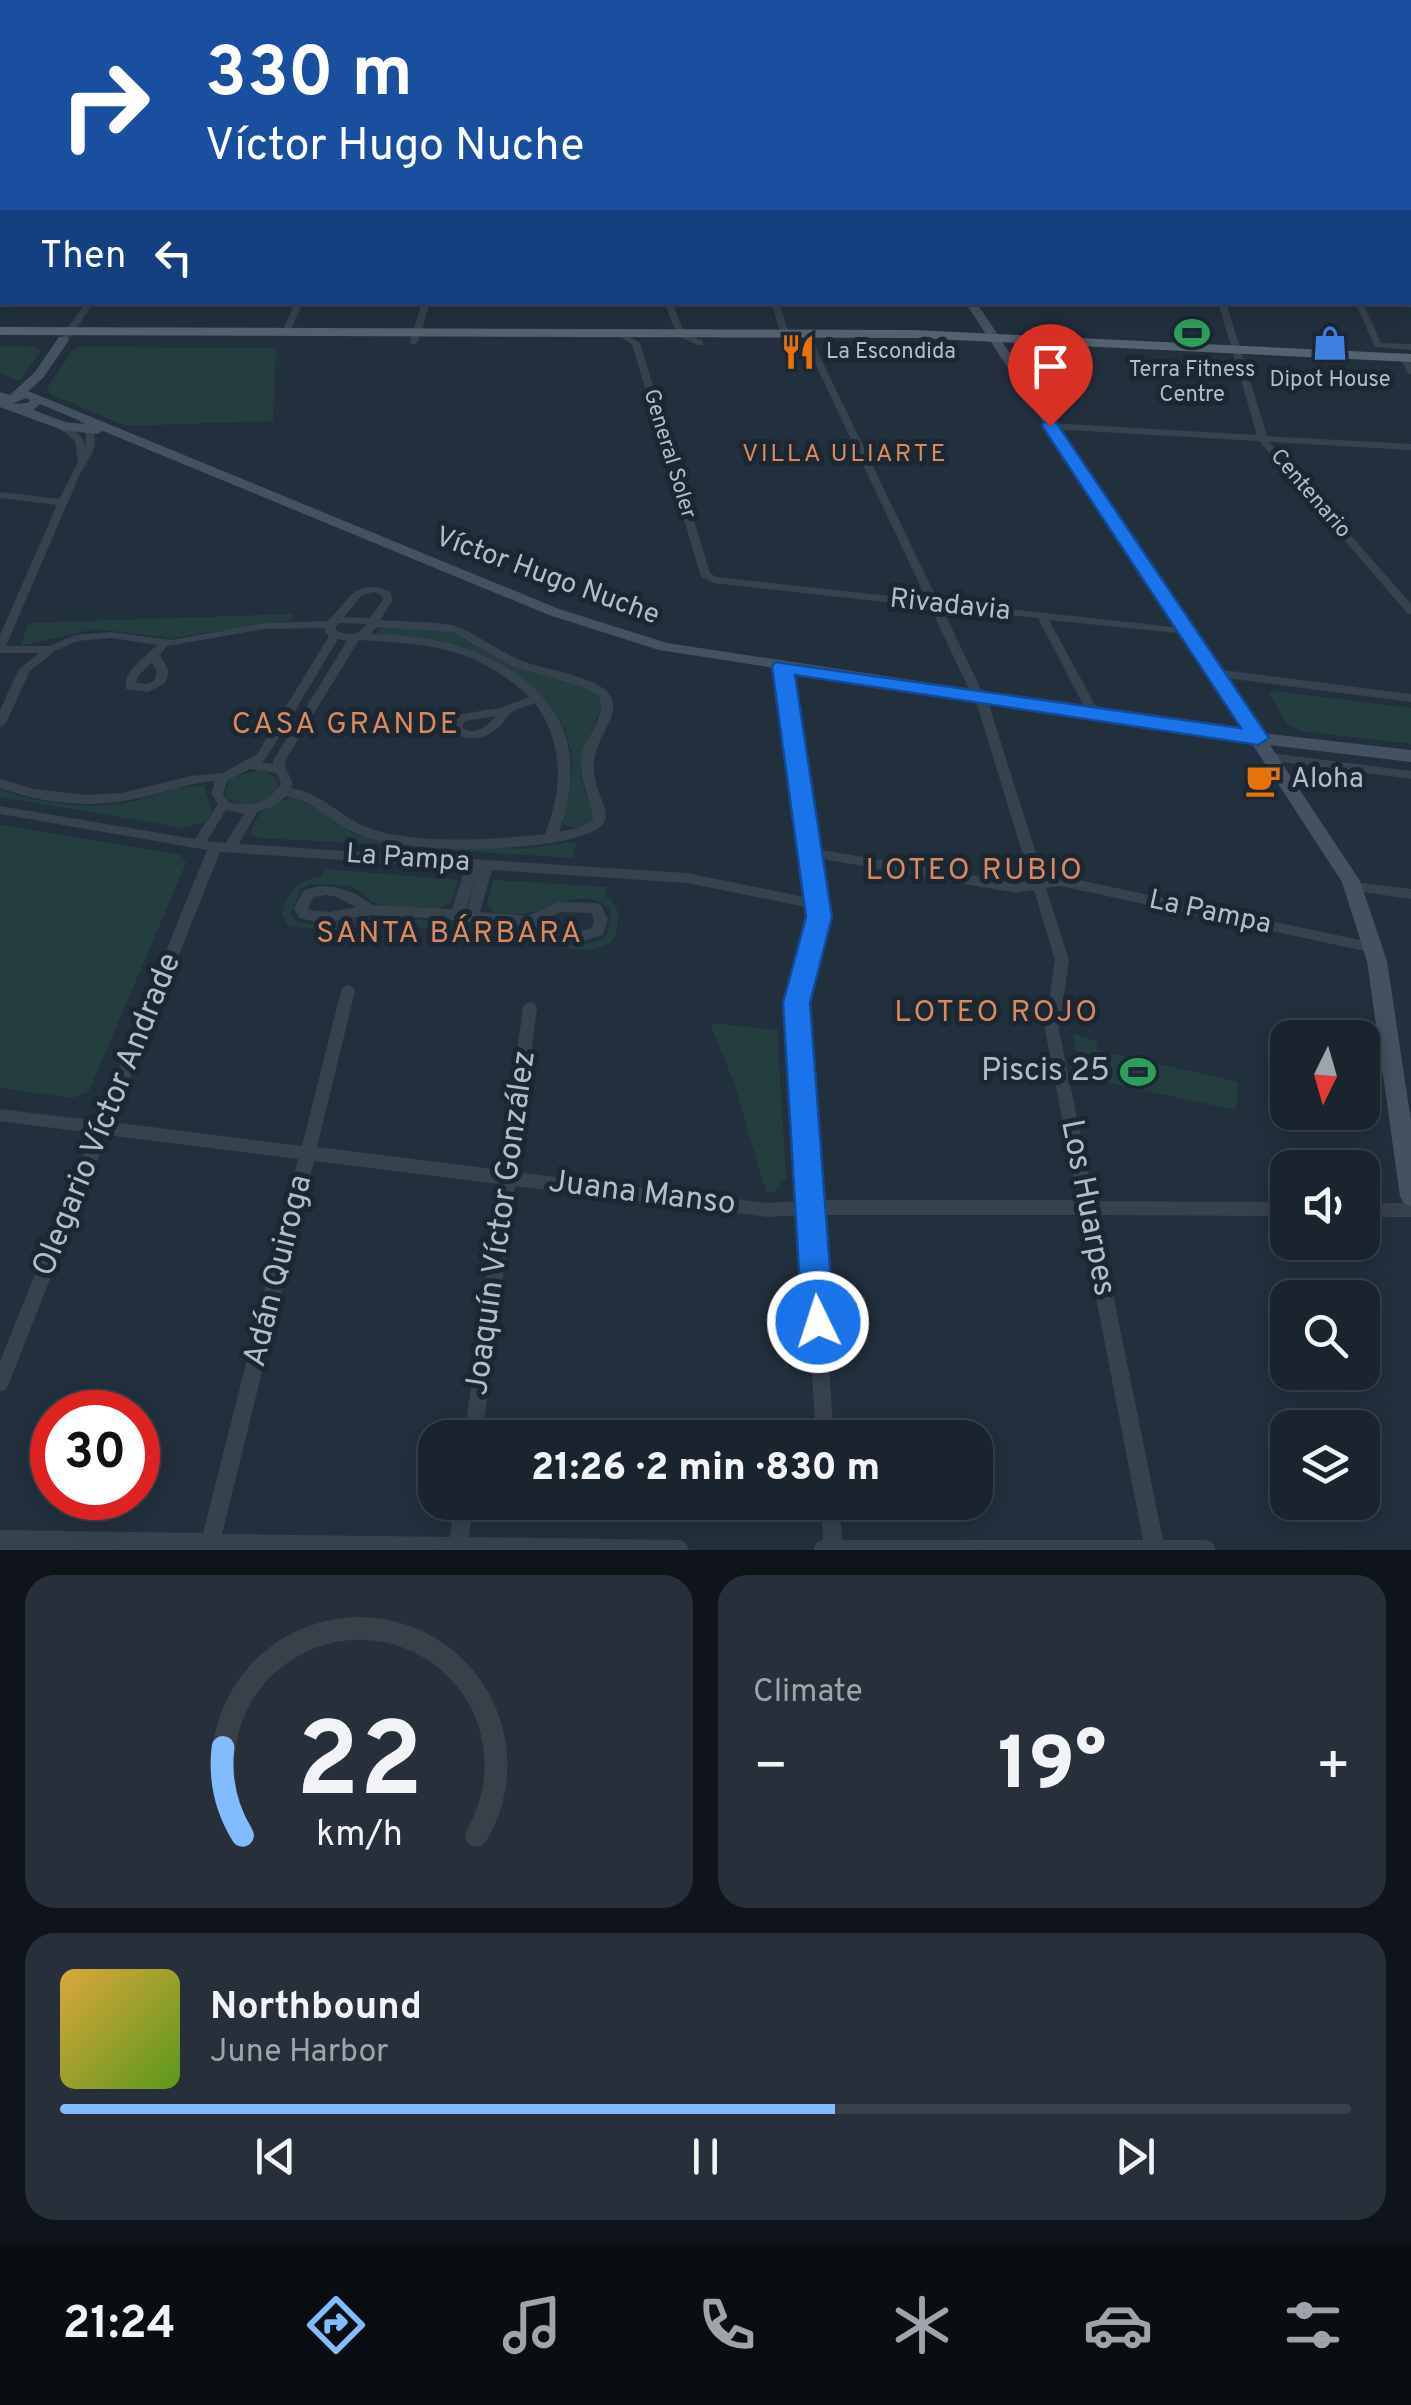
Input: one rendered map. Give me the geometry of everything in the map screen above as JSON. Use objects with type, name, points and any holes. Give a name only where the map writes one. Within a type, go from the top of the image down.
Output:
[{"type":"main road","points":[[0,331],[66,336],[785,334],[1409,360]]},
{"type":"main road","points":[[0,340],[286,332],[636,343],[994,342]]},
{"type":"street","points":[[11,400],[39,376],[89,305]]},
{"type":"street","points":[[286,332],[298,305]]},
{"type":"street","points":[[416,337],[425,305]]},
{"type":"street","points":[[669,305],[680,334],[700,343]]},
{"type":"street","points":[[776,305],[785,334]]},
{"type":"street","points":[[972,305],[1333,849],[1353,887],[1374,948],[1406,1131],[1411,1196]]},
{"type":"street","name":"Centenario","points":[[1223,305],[1264,440],[1411,610]]},
{"type":"street","points":[[1360,305],[1378,345],[1409,360]]},
{"type":"street","points":[[619,333],[636,343]]},
{"type":"street","name":"General Soler","points":[[636,343],[706,574],[713,580]]},
{"type":"street","name":"Los Huarpes","points":[[810,344],[977,696],[1062,960],[1052,1030],[1155,1550]]},
{"type":"street","points":[[37,397],[39,376]]},
{"type":"street","points":[[11,400],[37,397],[87,424],[94,446],[82,461],[62,503],[4,631],[0,649],[51,648]]},
{"type":"street","points":[[11,400],[62,426],[80,440],[82,461]]},
{"type":"street","points":[[62,426],[87,424]]},
{"type":"street","name":"Víctor Hugo Nuche","points":[[87,424],[573,619],[676,650],[1258,738],[1411,756]]},
{"type":"street","points":[[1050,426],[1411,448]]},
{"type":"street","points":[[0,495],[62,503]]},
{"type":"street","name":"Rivadavia","points":[[713,580],[1187,631]]},
{"type":"street","points":[[0,783],[92,801],[140,794],[188,779],[224,777],[251,764],[261,758],[334,626],[358,592],[375,589],[386,593],[388,600],[368,632],[357,637],[280,759],[278,769]]},
{"type":"street","points":[[1042,616],[1094,714]]},
{"type":"street","points":[[0,723],[20,676],[51,648],[76,638],[102,635],[164,644],[264,626],[373,622],[455,629],[515,663],[587,684],[604,694],[608,711],[589,749],[586,772],[599,823],[581,832],[505,844],[375,835],[352,825],[317,797],[285,791]]},
{"type":"street","points":[[334,626],[357,637],[453,648],[510,674],[537,698],[554,721],[565,752],[564,781],[550,838]]},
{"type":"street","points":[[155,658],[164,644]]},
{"type":"street","points":[[783,667],[819,917],[796,1003],[825,1420]]},
{"type":"street","points":[[1215,673],[1411,698]]},
{"type":"street","points":[[508,710],[537,698]]},
{"type":"street","points":[[1271,756],[1411,774]]},
{"type":"street","points":[[224,777],[217,794],[224,804],[253,809],[270,804],[285,791],[286,776],[278,769],[251,764]]},
{"type":"street","points":[[215,846],[224,804]]},
{"type":"street","points":[[215,846],[253,809]]},
{"type":"street","name":"La Pampa","points":[[0,810],[215,846],[687,878],[817,904]]},
{"type":"street","points":[[424,860],[430,840]]},
{"type":"street","name":"Olegario Víctor Andrade","points":[[0,1383],[215,846]]},
{"type":"street","name":"La Pampa","points":[[809,852],[1016,888],[1060,881],[1374,948]]},
{"type":"street","points":[[464,917],[480,864]]},
{"type":"street","points":[[1353,887],[1411,894]]},
{"type":"street","points":[[371,910],[530,922]]},
{"type":"street","name":"Adán Quiroga","points":[[209,1546],[348,991]]},
{"type":"street","name":"Joaquín Víctor González","points":[[475,1420],[530,1008]]},
{"type":"street","name":"Juana Manso","points":[[0,1115],[768,1210],[1270,1209]]},
{"type":"street","points":[[1380,1210],[1411,1210]]},
{"type":"street","points":[[458,1548],[462,1520]]},
{"type":"street","points":[[831,1520],[833,1550]]},
{"type":"street","points":[[0,1540],[679,1550]]},
{"type":"street","points":[[823,1550],[1206,1550]]},
{"type":"green space","points":[[0,346],[36,347],[41,351],[19,381],[0,373]]},
{"type":"green space","points":[[276,348],[273,421],[126,426],[50,394],[47,389],[73,350]]},
{"type":"green space","points":[[293,614],[291,620],[171,638],[95,629],[20,646],[29,623]]},
{"type":"green space","points":[[380,627],[449,631],[511,666],[578,683],[601,697],[580,766],[593,821],[579,828],[563,825],[572,757],[558,717],[530,685],[476,652],[437,640],[379,635],[376,633]]},
{"type":"green space","points":[[1273,691],[1411,708],[1411,744],[1302,731],[1288,725],[1269,694]]},
{"type":"green space","points":[[261,769],[278,779],[277,792],[253,804],[228,799],[225,791],[231,778]]},
{"type":"green space","points":[[204,786],[212,810],[207,821],[184,828],[0,797],[0,789],[32,799],[84,806],[118,804]]},
{"type":"green space","points":[[291,797],[327,813],[353,834],[422,846],[258,838],[249,833],[261,811]]},
{"type":"green space","points":[[0,825],[181,855],[186,863],[89,1091],[72,1098],[0,1088]]},
{"type":"green space","points":[[576,842],[573,858],[432,849],[434,844],[519,849]]},
{"type":"green space","points":[[325,869],[458,880],[451,903],[437,909],[387,906],[372,901],[352,886],[310,884],[300,890],[291,913],[296,921],[314,924],[364,918],[422,920],[519,928],[584,943],[603,938],[608,930],[611,911],[592,899],[570,900],[523,914],[494,913],[487,903],[494,880],[607,887],[605,895],[617,910],[617,926],[614,939],[602,946],[576,949],[510,934],[364,924],[334,931],[289,926],[282,915],[290,893],[299,884],[321,877]]},
{"type":"green space","points":[[710,1023],[777,1030],[786,1178],[773,1193],[766,1192],[734,1083]]},
{"type":"green space","name":"Piscis 25","points":[[1073,1034],[1097,1041],[1097,1050],[1238,1082],[1236,1110],[1082,1077]]},
{"type":"place","name":"Terra Fitness Centre","points":[[1192,333]]},
{"type":"place","name":"Dipot House","points":[[1330,343]]},
{"type":"place","name":"La Escondida","points":[[798,352]]},
{"type":"place","name":"Aloha","points":[[1263,780]]},
{"type":"place","name":"Piscis 25","points":[[1138,1072]]},
{"type":"district","name":"VILLA ULIARTE","points":[[845,455]]},
{"type":"district","name":"CASA GRANDE","points":[[346,725]]},
{"type":"district","name":"LOTEO RUBIO","points":[[975,871]]},
{"type":"district","name":"SANTA BÁRBARA","points":[[450,934]]},
{"type":"district","name":"LOTEO ROJO","points":[[997,1013]]},
{"type":"route","points":[[818,1322],[796,1003],[819,917],[783,667],[1258,738],[1050,426]]}]
